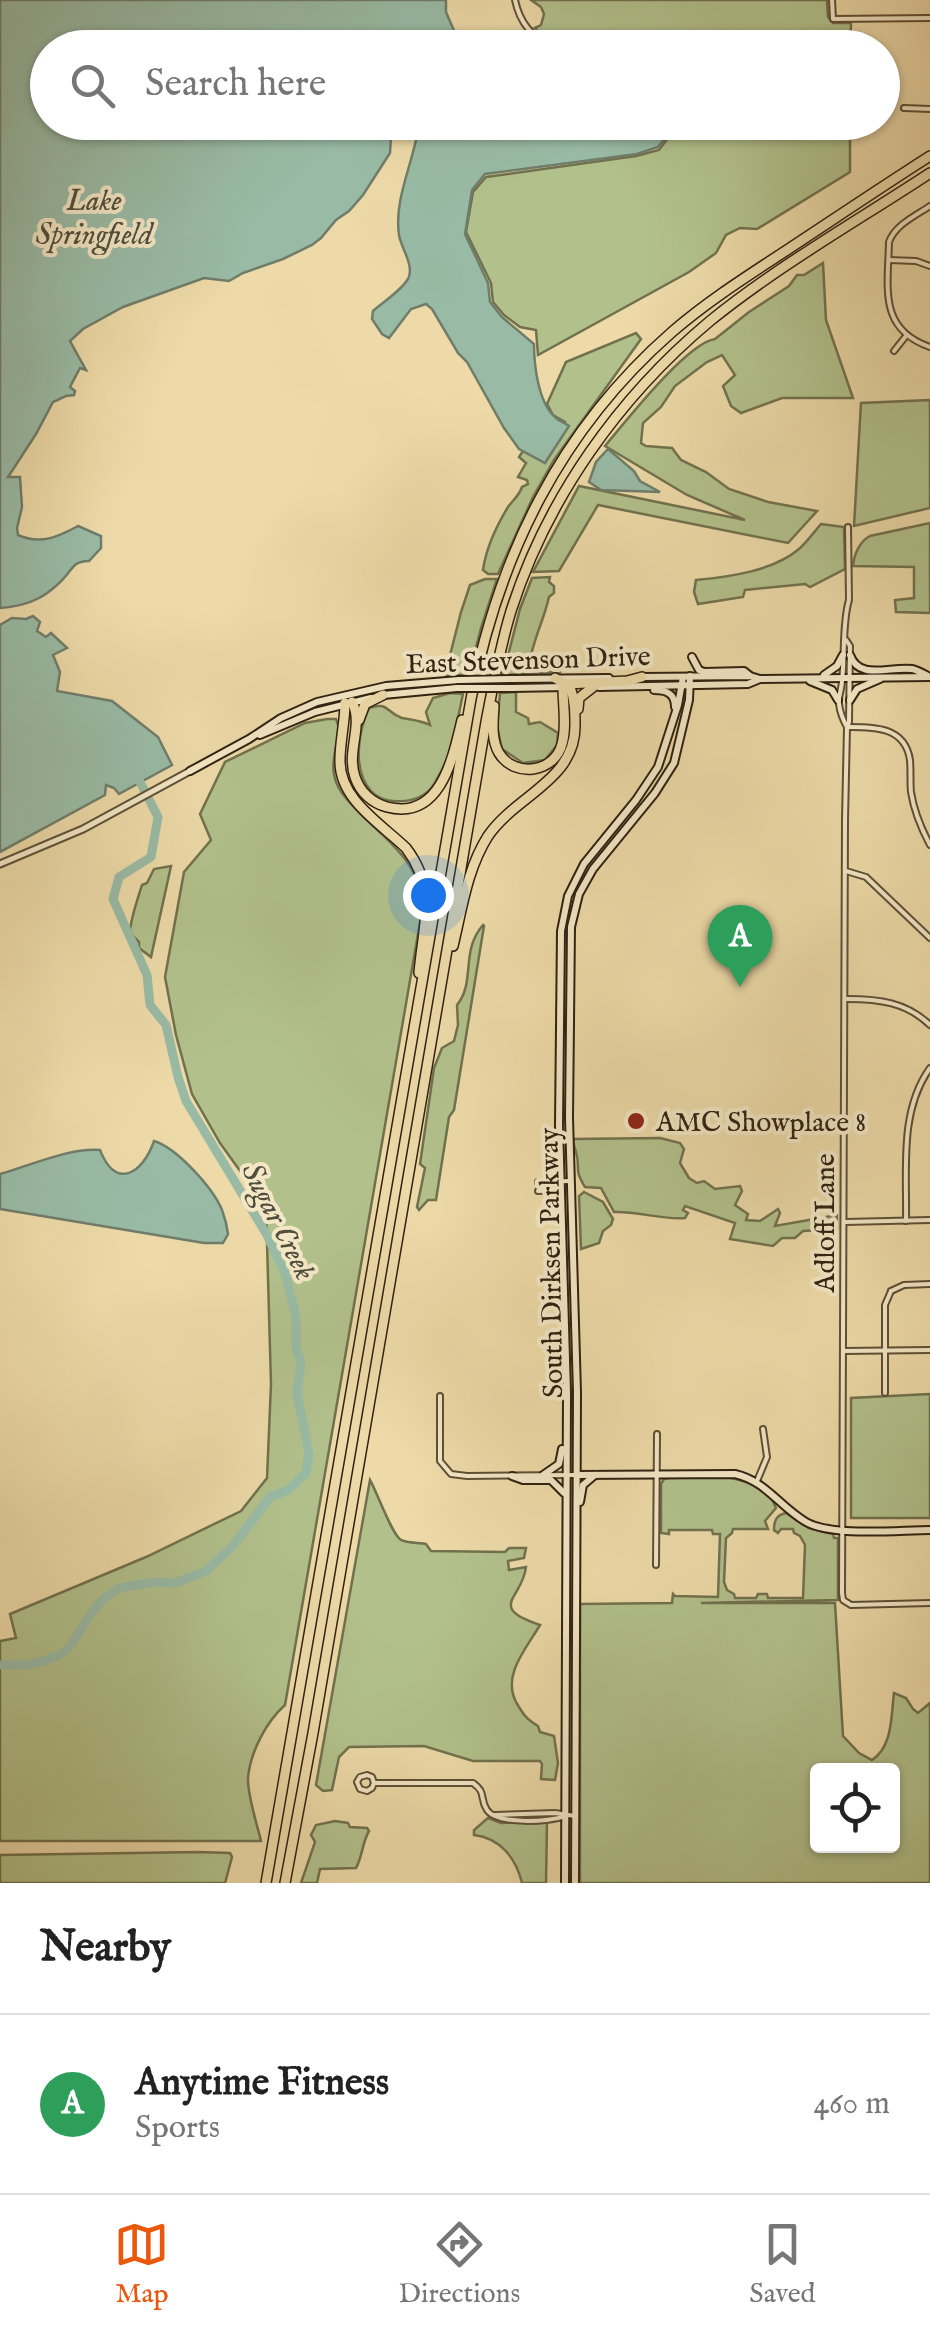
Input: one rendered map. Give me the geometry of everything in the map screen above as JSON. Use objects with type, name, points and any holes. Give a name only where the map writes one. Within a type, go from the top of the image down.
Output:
[{"type":"highway","points":[[266,1883],[472,699],[491,613],[518,542],[568,450],[594,414],[672,332],[711,301],[930,156]]},
{"type":"highway","points":[[285,1883],[492,693],[512,610],[544,530],[577,471],[660,367],[746,294],[930,172]]},
{"type":"highway","points":[[512,610],[494,720],[495,744],[506,762],[532,770],[548,764],[559,753],[564,738],[566,686]]},
{"type":"highway","points":[[348,700],[357,718],[352,770],[357,783],[366,796],[380,805],[412,807],[433,795],[452,759],[485,635]]},
{"type":"highway","points":[[555,678],[566,686],[575,703],[574,744],[556,774]]},
{"type":"highway","points":[[566,686],[642,678]]},
{"type":"highway","points":[[436,1017],[464,896],[481,849],[514,807],[570,762],[576,749],[579,698],[593,687]]},
{"type":"highway","points":[[352,757],[363,707],[382,695]]},
{"type":"highway","points":[[348,700],[340,756],[343,783],[353,799],[413,857],[427,894],[412,1047]]},
{"type":"main road","points":[[818,678],[833,670],[846,655],[861,670],[915,670],[930,677]]},
{"type":"main road","points":[[692,658],[704,672],[744,672],[750,676]]},
{"type":"main road","name":"East Stevenson Drive","points":[[190,771],[303,716],[400,684],[593,687],[750,676],[930,677]]},
{"type":"main road","points":[[850,700],[858,688],[886,677]]},
{"type":"main road","name":"East Stevenson Drive","points":[[513,684],[555,678],[642,678],[712,685],[748,684],[760,679]]},
{"type":"main road","points":[[804,679],[832,690],[838,700]]},
{"type":"main road","name":"South Dirksen Parkway","points":[[563,1883],[567,1418],[560,1186],[560,939],[568,896],[584,864],[654,774],[686,681]]},
{"type":"main road","name":"South Dirksen Parkway","points":[[575,1883],[576,1324],[570,1185],[571,927],[586,881],[665,780],[677,753],[689,700],[686,681]]},
{"type":"main road","name":"East Stevenson Drive","points":[[348,700],[458,684]]},
{"type":"main road","points":[[677,753],[695,695],[712,685]]},
{"type":"main road","points":[[613,686],[623,690],[665,691],[674,698],[675,710]]},
{"type":"main road","points":[[610,858],[614,843]]},
{"type":"main road","points":[[543,1475],[561,1460],[567,1418]]},
{"type":"main road","points":[[576,1454],[588,1470],[620,1474]]},
{"type":"main road","points":[[576,1475],[729,1473],[756,1481],[804,1521],[828,1529],[930,1530]]},
{"type":"main road","points":[[576,1538],[580,1494],[597,1475]]},
{"type":"main road","points":[[512,1476],[554,1481],[566,1497]]},
{"type":"street","points":[[515,0],[518,14],[530,30]]},
{"type":"street","points":[[832,0],[833,19],[930,18]]},
{"type":"street","points":[[904,108],[930,109]]},
{"type":"street","points":[[930,206],[894,230],[889,242],[890,306],[906,336],[930,347]]},
{"type":"street","points":[[889,260],[910,260],[930,266]]},
{"type":"street","points":[[894,351],[906,336]]},
{"type":"street","name":"Adloff Lane","points":[[846,726],[850,722],[846,677],[850,646],[846,640],[848,527]]},
{"type":"street","name":"Adloff Lane","points":[[846,677],[838,700],[846,726],[843,1600],[854,1605],[930,1603]]},
{"type":"street","points":[[846,726],[883,728],[905,746],[914,808],[930,845]]},
{"type":"street","points":[[0,864],[84,829],[190,771]]},
{"type":"street","points":[[846,871],[866,877],[930,938]]},
{"type":"street","points":[[845,998],[893,1002],[930,1025]]},
{"type":"street","points":[[906,1221],[908,1122],[914,1094],[930,1068]]},
{"type":"street","points":[[538,1182],[560,1186]]},
{"type":"street","points":[[538,1190],[570,1185]]},
{"type":"street","points":[[844,1222],[930,1220]]},
{"type":"street","points":[[885,1394],[885,1306],[892,1291],[904,1285],[930,1284]]},
{"type":"street","points":[[886,1286],[892,1291]]},
{"type":"street","points":[[843,1352],[930,1350]]},
{"type":"street","points":[[440,1396],[439,1454],[447,1471],[460,1476],[576,1475]]},
{"type":"street","points":[[756,1481],[766,1457],[763,1429]]},
{"type":"street","points":[[656,1565],[657,1434]]},
{"type":"street","points":[[566,1587],[576,1587]]},
{"type":"street","points":[[566,1742],[575,1742]]},
{"type":"street","points":[[374,1783],[473,1782],[482,1790],[488,1811],[504,1820],[575,1816]]},
{"type":"green space","points":[[531,0],[827,0],[828,17],[833,23],[851,23],[851,30],[537,30],[544,14]]},
{"type":"green space","points":[[666,140],[850,140],[850,172],[757,229],[740,228],[726,235],[716,253],[689,272],[538,355],[536,330],[520,327],[493,302],[491,283],[466,232],[473,192],[486,177],[659,150]]},
{"type":"green space","points":[[823,263],[826,320],[853,398],[782,398],[741,413],[731,406],[723,386],[735,375],[722,355],[675,386],[661,407],[643,423],[641,443],[672,448],[681,460],[729,489],[768,502],[817,511],[788,543],[598,505],[559,571],[533,572],[579,486],[745,520],[687,495],[605,446],[689,354],[789,286],[797,275]]},
{"type":"green space","points":[[636,333],[641,339],[554,460],[498,574],[488,574],[483,570],[496,529],[522,487],[528,484],[518,477],[526,463],[519,457],[523,451],[545,462],[565,422],[553,415],[547,404],[566,362]]},
{"type":"green space","points":[[930,400],[930,508],[854,526],[861,403]]},
{"type":"green space","points":[[930,523],[930,613],[896,612],[895,600],[914,598],[914,567],[853,566],[856,553],[870,536]]},
{"type":"green space","points":[[821,524],[844,527],[845,569],[810,587],[805,584],[745,590],[743,597],[698,604],[696,580],[736,575],[777,563],[799,549]]},
{"type":"green space","points":[[550,577],[554,593],[549,597],[529,666],[559,666],[560,672],[503,675],[532,578]]},
{"type":"green space","points":[[497,579],[469,675],[445,675],[470,585]]},
{"type":"green space","points":[[516,692],[516,712],[528,718],[529,724],[540,722],[558,733],[557,745],[545,760],[523,763],[502,749],[497,726],[500,693]]},
{"type":"green space","points":[[463,694],[451,747],[434,785],[411,800],[389,800],[376,795],[365,782],[359,762],[362,728],[369,708],[384,707],[402,718],[430,725],[426,712],[433,698]]},
{"type":"green space","points":[[336,719],[338,727],[336,782],[354,807],[405,859],[420,891],[422,911],[285,1705],[256,1747],[248,1777],[261,1841],[0,1841],[0,1641],[16,1638],[10,1614],[146,1557],[241,1511],[267,1478],[271,1384],[266,1207],[220,1143],[192,1094],[165,977],[184,872],[211,840],[200,814],[225,762],[305,723]]},
{"type":"green space","points":[[171,866],[151,957],[139,948],[139,942],[130,933],[131,922],[142,885],[154,869]]},
{"type":"green space","points":[[483,925],[436,1200],[428,1200],[419,1210],[425,1168],[420,1164],[434,1068],[442,1048],[454,1041],[457,1005],[466,986],[472,945]]},
{"type":"green space","points":[[660,1138],[680,1143],[684,1149],[680,1163],[697,1183],[704,1181],[715,1189],[740,1186],[742,1191],[735,1205],[748,1214],[746,1220],[760,1221],[778,1209],[775,1226],[837,1215],[837,1229],[803,1231],[795,1238],[782,1238],[773,1246],[730,1239],[735,1223],[685,1206],[685,1218],[614,1212],[601,1188],[585,1187],[578,1172],[573,1139]]},
{"type":"green space","points":[[584,1192],[603,1202],[613,1219],[599,1243],[581,1249],[579,1196]]},
{"type":"green space","points":[[930,1394],[930,1518],[851,1518],[851,1398]]},
{"type":"green space","points":[[733,1478],[755,1486],[773,1501],[776,1508],[765,1521],[768,1529],[733,1529],[726,1538],[724,1582],[735,1598],[767,1594],[768,1598],[803,1598],[805,1545],[793,1529],[781,1529],[778,1533],[774,1530],[780,1515],[786,1513],[809,1528],[838,1538],[838,1600],[701,1603],[835,1603],[843,1736],[872,1760],[887,1739],[894,1693],[906,1698],[918,1713],[930,1703],[930,1883],[580,1883],[580,1604],[672,1603],[673,1594],[718,1597],[720,1534],[713,1534],[712,1530],[661,1533],[664,1479]]},
{"type":"green space","points":[[370,1480],[401,1540],[426,1544],[431,1551],[505,1552],[509,1548],[526,1548],[524,1558],[508,1561],[509,1570],[526,1567],[511,1607],[524,1619],[540,1625],[518,1662],[512,1692],[523,1713],[540,1732],[554,1736],[558,1763],[555,1780],[541,1779],[540,1761],[473,1761],[424,1746],[349,1747],[339,1757],[332,1790],[323,1791],[316,1785]]},
{"type":"green space","points":[[488,1818],[501,1823],[547,1822],[546,1883],[522,1883],[506,1851],[492,1840],[474,1835],[474,1830]]},
{"type":"green space","points":[[335,1821],[369,1831],[356,1868],[320,1869],[317,1883],[301,1883],[315,1842],[311,1835],[316,1825]]},
{"type":"green space","points":[[230,1853],[225,1883],[0,1883],[0,1855]]},
{"type":"water","name":"Lake Springfield","points":[[0,0],[446,0],[454,30],[30,30],[30,140],[391,140],[390,153],[363,195],[312,245],[229,281],[204,278],[123,307],[83,329],[70,341],[86,370],[80,368],[70,387],[74,395],[53,402],[8,477],[20,477],[22,507],[18,535],[49,538],[78,526],[101,536],[101,548],[89,561],[74,566],[42,596],[25,604],[0,608]]},
{"type":"water","name":"Lake Springfield","points":[[416,140],[664,140],[658,147],[637,154],[485,174],[472,190],[465,234],[488,283],[490,302],[534,344],[541,393],[549,410],[569,426],[545,463],[519,449],[467,362],[426,304],[411,309],[389,338],[372,319],[373,311],[401,288],[410,274],[399,235],[401,197]]},
{"type":"water","points":[[608,449],[640,481],[660,492],[601,490],[589,482],[596,462]]},
{"type":"water","points":[[33,616],[40,622],[37,631],[46,637],[51,633],[67,648],[53,655],[60,672],[57,691],[112,701],[158,737],[172,765],[119,794],[106,785],[105,795],[0,852],[0,625],[12,618]]},
{"type":"water","points":[[154,1141],[183,1160],[211,1191],[226,1225],[228,1234],[223,1243],[0,1209],[0,1174],[89,1150],[100,1150],[114,1170],[129,1173],[143,1162]]},
{"type":"waterway","name":"Sugar Creek","points":[[0,1665],[24,1665],[61,1654],[103,1599],[119,1588],[175,1583],[206,1571],[232,1547],[270,1497],[288,1490],[306,1473],[309,1454],[297,1393],[301,1362],[296,1348],[296,1316],[285,1274],[267,1235],[186,1101],[166,1025],[150,1005],[147,975],[113,899],[119,877],[151,857],[158,817],[138,778]]},
{"type":"place","name":"Anytime Fitness","points":[[740,987]]},
{"type":"place","name":"AMC Showplace 8","points":[[636,1121]]}]
